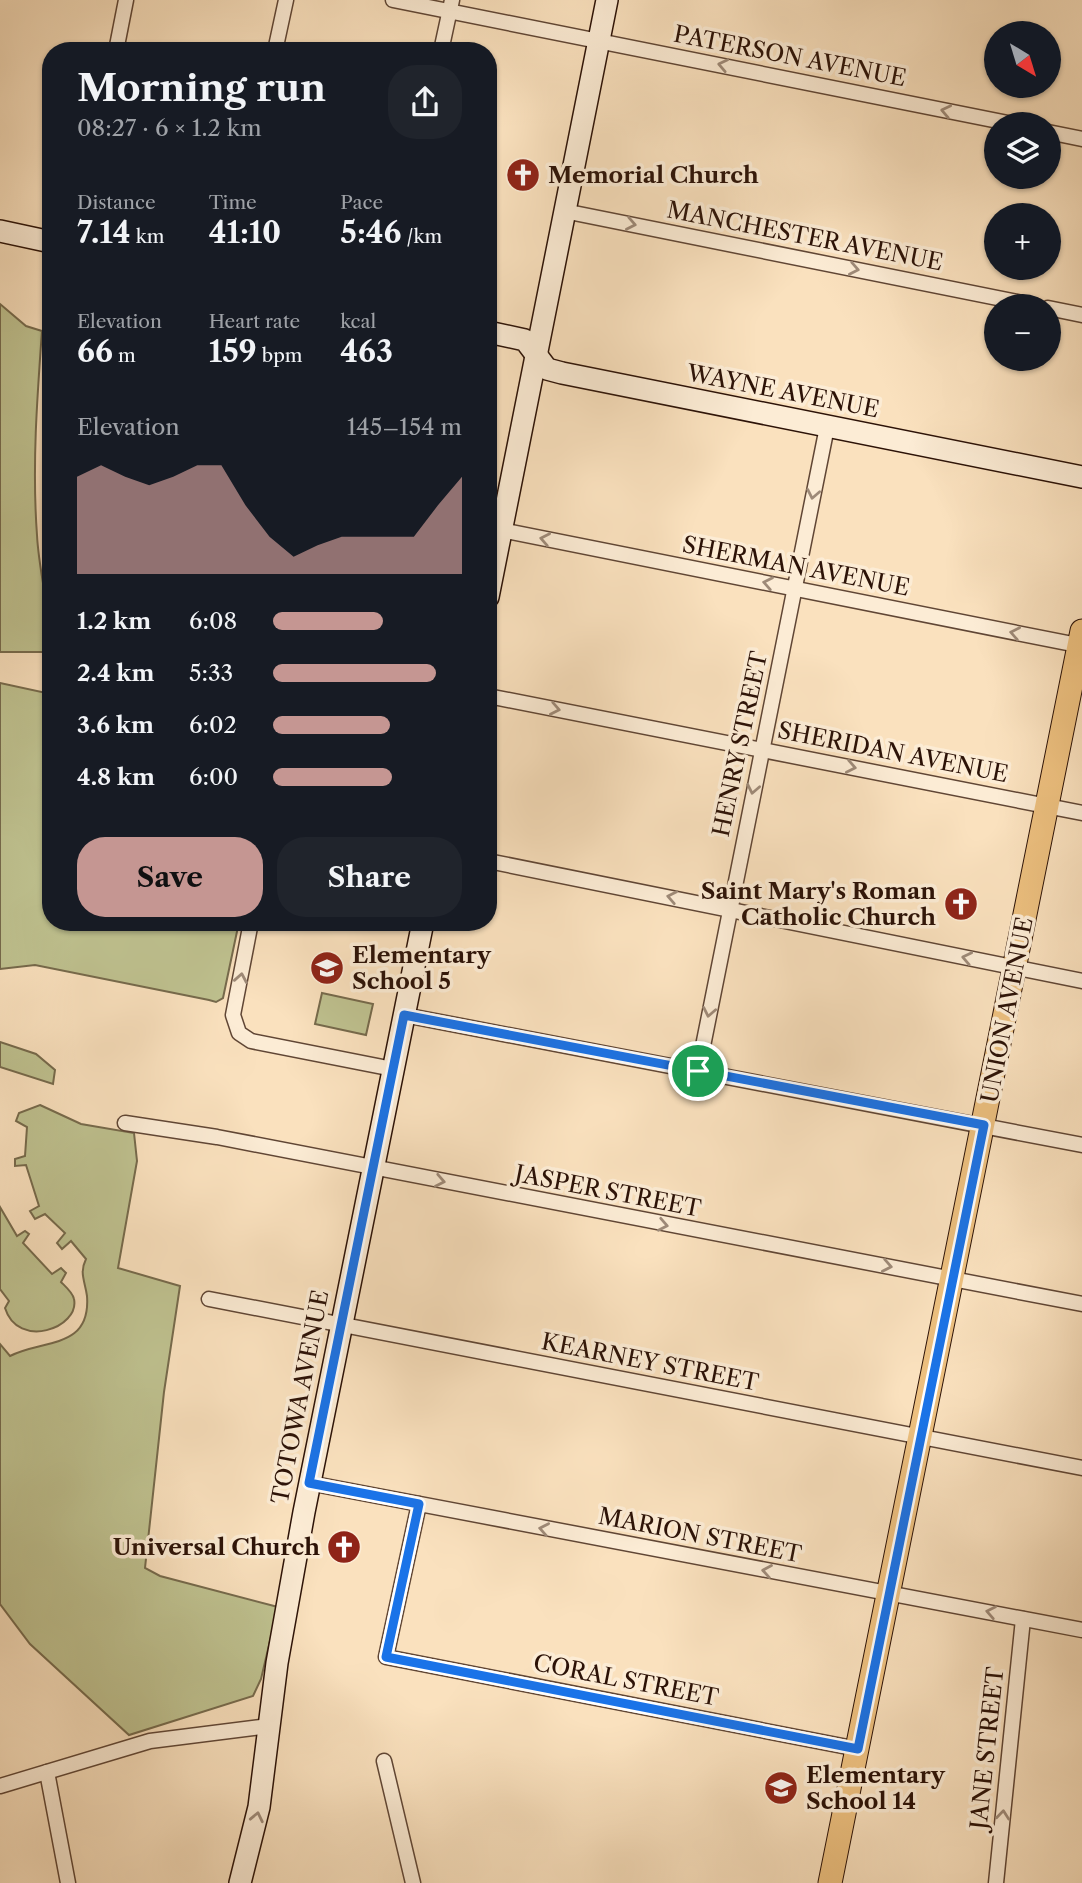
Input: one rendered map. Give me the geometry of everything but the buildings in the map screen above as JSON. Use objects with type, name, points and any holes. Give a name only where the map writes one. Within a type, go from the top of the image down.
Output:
[{"type":"main road","name":"UNION AVENUE","points":[[830,1883],[1081,641]]},
{"type":"street","points":[[118,42],[126,0]]},
{"type":"street","points":[[277,42],[286,0]]},
{"type":"street","name":"PATERSON AVENUE","points":[[393,0],[450,6],[598,41],[984,118]]},
{"type":"street","points":[[497,551],[607,0]]},
{"type":"street","points":[[443,42],[450,6]]},
{"type":"street","points":[[1061,135],[1082,139]]},
{"type":"street","name":"MANCHESTER AVENUE","points":[[564,211],[984,295]]},
{"type":"street","points":[[0,231],[42,240]]},
{"type":"street","points":[[1061,311],[1082,315]]},
{"type":"street","name":"WAYNE AVENUE","points":[[497,334],[526,340],[547,369],[562,373],[1082,477]]},
{"type":"street","name":"HENRY STREET","points":[[698,1071],[827,427]]},
{"type":"street","name":"SHERMAN AVENUE","points":[[501,530],[795,589],[1081,641]]},
{"type":"street","name":"SHERIDAN AVENUE","points":[[497,698],[1082,813]]},
{"type":"street","points":[[497,863],[1082,981]]},
{"type":"street","points":[[249,931],[233,1015],[239,1033],[251,1041],[393,1069]]},
{"type":"street","name":"TOTOWA AVENUE","points":[[240,1883],[259,1807],[276,1663],[309,1483],[421,931]]},
{"type":"street","points":[[404,1015],[1082,1145]]},
{"type":"street","name":"JASPER STREET","points":[[125,1123],[1082,1304]]},
{"type":"street","name":"KEARNEY STREET","points":[[209,1299],[1082,1468]]},
{"type":"street","name":"MARION STREET","points":[[309,1483],[1082,1630]]},
{"type":"street","name":"CORAL STREET","points":[[419,1504],[386,1657],[858,1749]]},
{"type":"street","name":"JANE STREET","points":[[996,1883],[1023,1619]]},
{"type":"street","points":[[0,1786],[150,1741],[269,1726]]},
{"type":"street","points":[[383,1761],[413,1883]]},
{"type":"street","points":[[47,1772],[68,1883]]},
{"type":"green space","points":[[0,304],[26,326],[42,331],[35,484],[42,576],[42,652],[0,652]]},
{"type":"green space","points":[[0,683],[42,692],[42,931],[237,931],[223,998],[216,1002],[35,965],[0,969]]},
{"type":"green space","points":[[322,993],[373,1004],[366,1035],[315,1024]]},
{"type":"green space","points":[[0,1042],[36,1054],[55,1070],[53,1084],[0,1067]]},
{"type":"green space","points":[[40,1105],[81,1124],[134,1133],[137,1161],[118,1268],[180,1286],[164,1392],[145,1568],[160,1576],[278,1607],[261,1679],[253,1696],[129,1735],[30,1644],[0,1604],[0,1344],[10,1356],[62,1340],[81,1326],[86,1313],[87,1296],[83,1273],[86,1259],[71,1241],[62,1249],[57,1243],[65,1233],[45,1214],[35,1219],[30,1211],[39,1206],[26,1165],[15,1166],[15,1159],[25,1156],[27,1127],[16,1121],[19,1113]]},
{"type":"green space","points":[[0,1207],[17,1236],[25,1231],[29,1234],[23,1243],[52,1274],[61,1268],[66,1273],[61,1282],[74,1299],[73,1309],[68,1319],[58,1326],[34,1331],[22,1328],[12,1321],[5,1308],[9,1301],[0,1289]]},
{"type":"place","name":"Memorial Church","points":[[523,175]]},
{"type":"place","name":"Saint Mary's Roman Catholic Church","points":[[961,904]]},
{"type":"place","name":"Elementary School 5","points":[[327,968]]},
{"type":"place","name":"Universal Church","points":[[344,1547]]},
{"type":"place","name":"Elementary School 14","points":[[781,1788]]},
{"type":"route","points":[[404,1015],[698,1071],[984,1125],[858,1749],[386,1657],[419,1504],[309,1483],[404,1015]]}]
